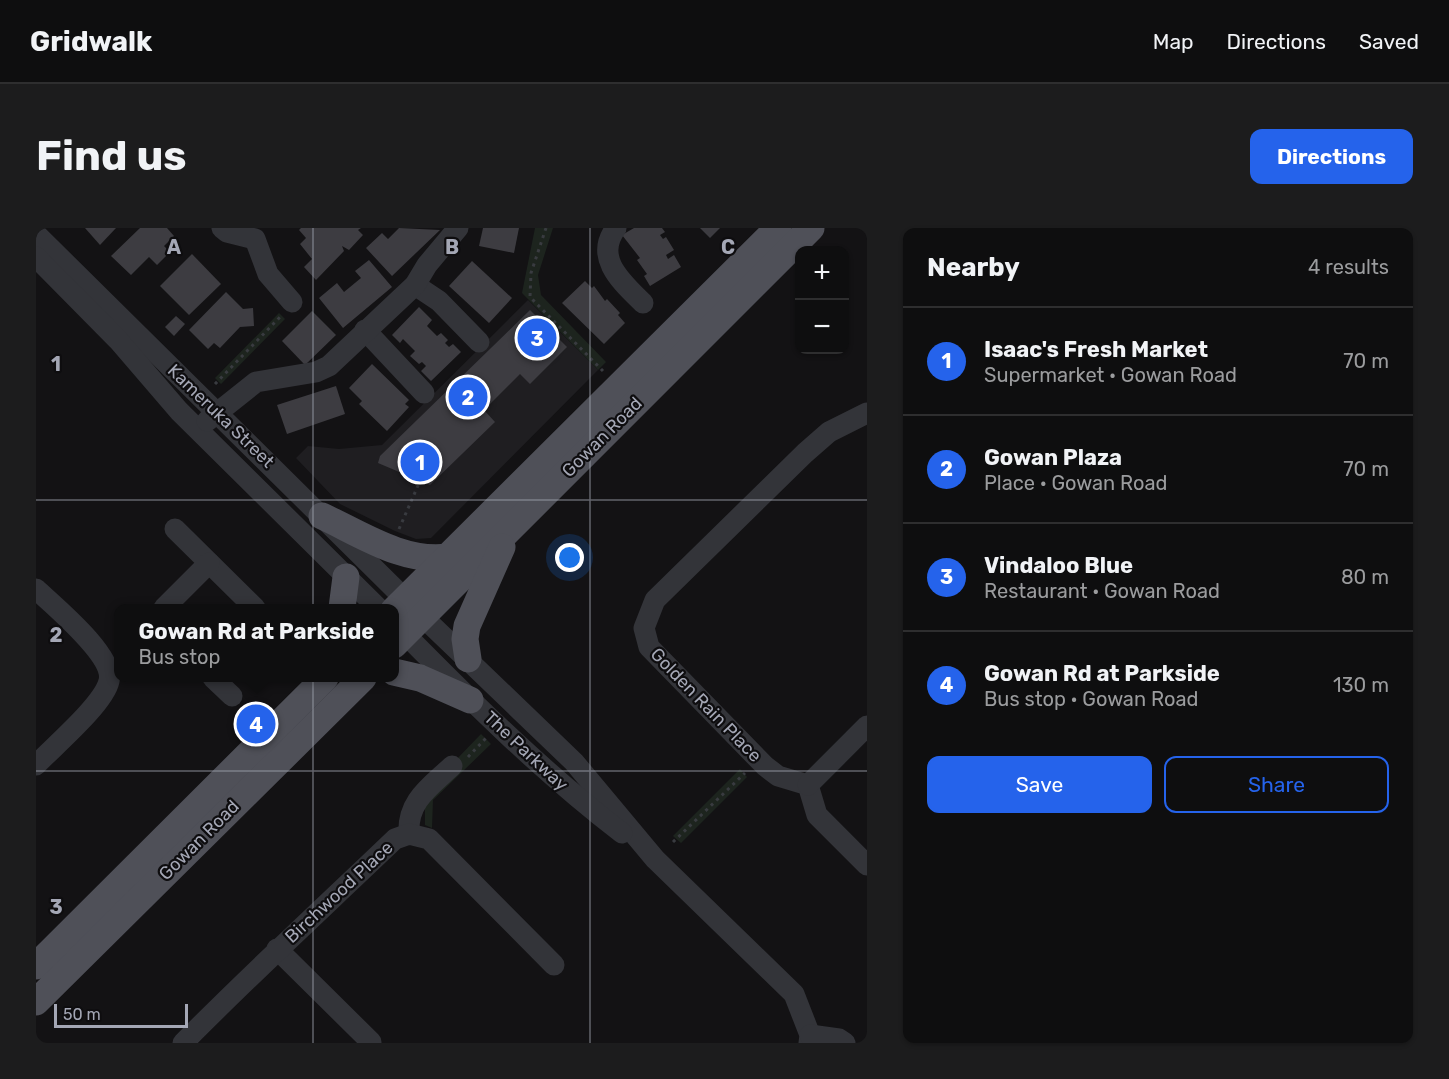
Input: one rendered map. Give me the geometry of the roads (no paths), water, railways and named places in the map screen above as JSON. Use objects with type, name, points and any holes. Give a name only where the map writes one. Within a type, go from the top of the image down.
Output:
[{"type":"main road","name":"Gowan Road","points":[[403,621],[508,532],[792,232]]},
{"type":"main road","name":"Gowan Road","points":[[403,621],[448,557],[792,232]]},
{"type":"main road","points":[[322,516],[409,556],[427,560],[448,557]]},
{"type":"main road","points":[[468,659],[465,639],[467,626],[508,532]]},
{"type":"main road","points":[[343,604],[346,577]]},
{"type":"main road","points":[[399,673],[420,678],[470,700]]},
{"type":"main road","name":"Gowan Road","points":[[36,1002],[359,682]]},
{"type":"main road","name":"Gowan Road","points":[[36,966],[315,683]]},
{"type":"street","points":[[222,228],[227,232],[260,233],[268,274],[292,302]]},
{"type":"street","points":[[198,429],[217,411],[233,402],[256,382],[316,372],[329,366],[365,330],[416,285],[427,265],[458,228]]},
{"type":"street","points":[[616,228],[609,241],[609,262],[613,272],[643,303]]},
{"type":"street","name":"Kameruka Street","points":[[36,234],[322,516],[390,604]]},
{"type":"street","name":"Kameruka Street","points":[[36,257],[118,340],[198,429],[373,604]]},
{"type":"street","points":[[416,285],[439,301],[479,342]]},
{"type":"street","points":[[365,330],[424,393]]},
{"type":"street","name":"Golden Rain Place","points":[[808,785],[778,776],[765,766],[649,647],[644,628],[655,600],[796,461],[829,432],[867,413]]},
{"type":"street","points":[[263,494],[282,493],[292,486]]},
{"type":"street","points":[[175,529],[250,604]]},
{"type":"street","points":[[169,604],[209,563]]},
{"type":"street","points":[[36,588],[94,646],[106,663],[110,680],[100,700],[36,765]]},
{"type":"street","name":"The Parkway","points":[[403,621],[468,659],[574,762],[655,859],[794,994],[809,1039]]},
{"type":"street","name":"The Parkway","points":[[403,621],[470,700],[570,793],[655,859]]},
{"type":"street","points":[[217,682],[232,696]]},
{"type":"street","points":[[867,726],[808,785],[817,815],[867,865]]},
{"type":"street","points":[[409,834],[408,818],[416,801],[452,766]]},
{"type":"street","name":"Birchwood Place","points":[[183,1043],[277,948],[321,911],[395,839],[409,834],[429,839],[554,964]]},
{"type":"street","points":[[277,948],[371,1042]]},
{"type":"street","points":[[809,1039],[839,1039],[845,1043]]},
{"type":"place","name":"Vindaloo Blue","points":[[537,338]]},
{"type":"place","name":"Gowan Plaza","points":[[468,397]]},
{"type":"place","name":"Isaac's Fresh Market","points":[[420,462]]},
{"type":"place","name":"Gowan Rd at Parkside","points":[[256,724]]}]
